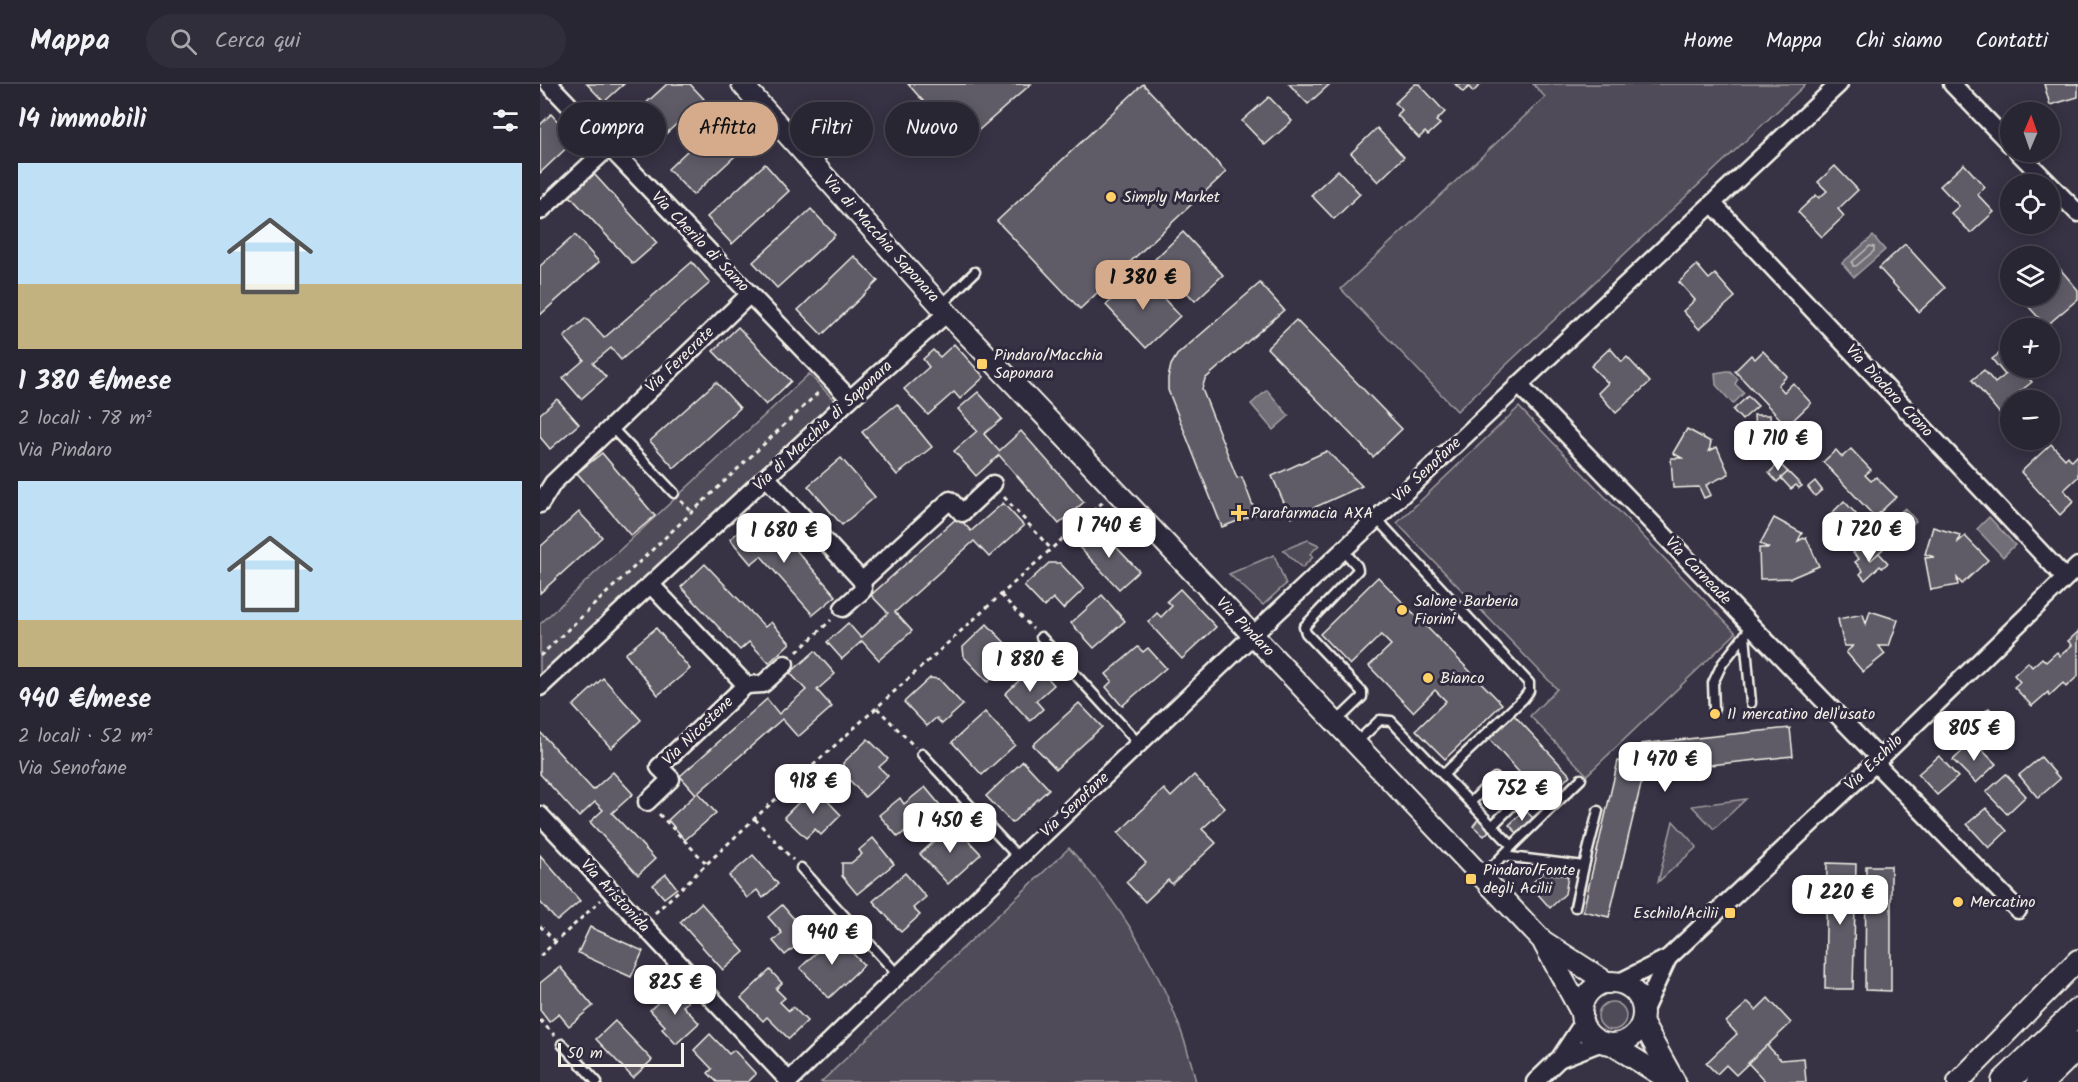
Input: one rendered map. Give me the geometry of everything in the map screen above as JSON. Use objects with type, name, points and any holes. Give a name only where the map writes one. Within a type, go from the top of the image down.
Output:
[{"type":"main road","points":[[2005,1082],[2078,1012]]},
{"type":"main road","points":[[2040,1082],[2078,1045]]},
{"type":"street","name":"Via Cherilo di Samo","points":[[549,84],[566,102]]},
{"type":"street","name":"Via di Macchia Saponara","points":[[742,84],[944,309]]},
{"type":"street","name":"Via Senofane","points":[[789,1081],[1376,518],[1839,84]]},
{"type":"street","points":[[1952,84],[2000,134]]},
{"type":"street","points":[[540,211],[599,156]]},
{"type":"street","name":"Via Cherilo di Samo","points":[[618,156],[850,399]]},
{"type":"street","points":[[2028,162],[2078,213]]},
{"type":"street","name":"Via Diodoro Crono","points":[[1713,204],[2065,578]]},
{"type":"street","name":"Via Ferecrate","points":[[540,504],[553,483],[750,294]]},
{"type":"street","name":"Via di Macchia di Saponara","points":[[540,687],[767,478],[944,309]]},
{"type":"street","name":"Via Pindaro","points":[[944,309],[1543,941]]},
{"type":"street","name":"Via Carneade","points":[[1518,384],[1748,631],[1877,760],[2018,910]]},
{"type":"street","points":[[767,478],[862,581],[863,590],[843,608]]},
{"type":"street","points":[[862,581],[950,500],[962,513],[993,484]]},
{"type":"street","name":"Via Eschilo","points":[[1668,958],[2078,566]]},
{"type":"street","name":"Via Nicostene","points":[[651,585],[746,685]]},
{"type":"street","name":"Via Nicostene","points":[[647,802],[671,779],[659,766],[746,685],[763,684],[784,664]]},
{"type":"street","name":"Via Aristonida","points":[[540,815],[789,1081]]},
{"type":"street","points":[[1543,941],[1613,983],[1628,986],[1636,993],[1641,1002],[1643,1017],[1674,1082]]},
{"type":"street","points":[[1543,941],[1582,1019],[1594,1037],[1674,1082]]},
{"type":"street","points":[[1536,1082],[1560,1058],[1582,1019],[1582,1006],[1591,991],[1598,986],[1613,983],[1668,958]]},
{"type":"street","points":[[1560,1058],[1606,1043],[1618,1043],[1631,1037],[1643,1017],[1668,958]]},
{"type":"street","points":[[1958,1082],[2075,966]]},
{"type":"lane","points":[[813,164],[821,156]]},
{"type":"lane","points":[[944,309],[975,272]]},
{"type":"lane","points":[[611,427],[674,493]]},
{"type":"lane","points":[[1376,518],[1529,683],[1529,691],[1523,699],[1443,775]]},
{"type":"lane","points":[[1336,722],[1362,698],[1362,692],[1304,631],[1304,627],[1358,570],[1343,550]]},
{"type":"lane","points":[[1748,631],[1751,703]]},
{"type":"lane","points":[[1714,709],[1713,683],[1722,664],[1748,631]]},
{"type":"lane","points":[[1041,637],[1139,744]]},
{"type":"lane","points":[[1355,743],[1380,720],[1391,721],[1512,846]]},
{"type":"lane","points":[[922,754],[1019,858]]},
{"type":"lane","points":[[1470,804],[1495,778]]},
{"type":"lane","points":[[1482,876],[1581,779]]},
{"type":"lane","points":[[1492,826],[1514,804]]},
{"type":"lane","points":[[1575,907],[1598,811]]},
{"type":"lane","points":[[1503,856],[1584,866]]},
{"type":"lane","points":[[801,868],[898,975]]},
{"type":"lane","points":[[562,1044],[597,1082]]},
{"type":"path","points":[[540,656],[832,380]]},
{"type":"path","points":[[993,484],[1052,549]]},
{"type":"path","points":[[643,925],[755,818],[1116,490]]},
{"type":"path","points":[[1001,595],[1041,637]]},
{"type":"path","points":[[784,664],[843,608]]},
{"type":"path","points":[[877,708],[922,754]]},
{"type":"path","points":[[647,802],[707,864]]},
{"type":"path","points":[[755,818],[801,868]]},
{"type":"path","points":[[540,956],[611,891]]},
{"type":"path","points":[[540,926],[556,942]]},
{"type":"path","points":[[540,1020],[562,1044]]},
{"type":"shaded area","points":[[1533,84],[1806,84],[1457,411],[1341,289],[1545,97]]},
{"type":"shaded area","points":[[809,374],[835,401],[540,676],[540,624]]},
{"type":"shaded area","points":[[1519,407],[1736,633],[1587,775],[1530,716],[1557,689],[1397,523]]},
{"type":"shaded area","points":[[1308,540],[1319,545],[1310,554],[1313,557],[1302,568],[1283,550]]},
{"type":"shaded area","points":[[1274,555],[1286,584],[1263,605],[1229,574]]},
{"type":"shaded area","points":[[1746,799],[1714,829],[1692,806]]},
{"type":"shaded area","points":[[1673,821],[1697,847],[1658,882]]},
{"type":"shaded area","points":[[1069,848],[1111,900],[1148,957],[1176,1018],[1196,1082],[821,1082]]},
{"type":"shaded area","points":[[1612,1002],[1622,1006],[1626,1016],[1622,1026],[1612,1030],[1602,1026],[1598,1016],[1602,1006]]},
{"type":"water","points":[[1873,236],[1885,250],[1854,277],[1842,263]]},
{"type":"water","points":[[1730,371],[1738,379],[1735,384],[1744,393],[1733,404],[1716,385],[1715,373]]},
{"type":"water","points":[[1267,390],[1289,416],[1273,430],[1251,404]]},
{"type":"water","points":[[1806,426],[1815,435],[1791,458],[1780,447],[1778,440],[1786,434],[1794,438]]},
{"type":"water","points":[[1905,508],[1916,521],[1891,544],[1879,531]]},
{"type":"water","points":[[1989,517],[2015,545],[2003,557],[1977,529]]},
{"type":"building","points":[[587,84],[624,84],[604,102]]},
{"type":"building","points":[[667,84],[690,84],[704,99],[701,102],[678,102],[678,123],[666,134],[666,102],[647,102]]},
{"type":"building","points":[[908,84],[1031,84],[979,130],[979,102],[924,102]]},
{"type":"building","name":"Simply Market","points":[[1143,84],[1226,172],[1080,309],[997,221]]},
{"type":"building","points":[[1289,84],[1330,84],[1308,104]]},
{"type":"building","points":[[1415,84],[1419,84],[1445,112],[1436,121],[1440,124],[1428,135],[1425,132],[1419,138],[1397,115],[1402,110],[1395,103]]},
{"type":"building","points":[[1455,84],[1481,84],[1473,92],[1469,87],[1463,92]]},
{"type":"building","points":[[2044,84],[2078,84],[2078,97],[2060,102],[2049,102]]},
{"type":"building","points":[[1269,97],[1292,121],[1265,145],[1242,121]]},
{"type":"building","points":[[551,114],[558,122],[558,156],[540,173],[540,125]]},
{"type":"building","points":[[1377,128],[1404,157],[1378,182],[1351,153]]},
{"type":"building","points":[[682,156],[735,156],[693,195],[668,169]]},
{"type":"building","points":[[765,164],[789,191],[732,244],[707,217]]},
{"type":"building","points":[[1964,164],[1985,187],[1977,194],[1994,212],[1971,233],[1951,213],[1959,206],[1940,186]]},
{"type":"building","points":[[1835,166],[1858,190],[1838,209],[1844,216],[1822,237],[1798,212],[1816,195],[1819,198],[1827,191],[1818,182]]},
{"type":"building","points":[[1338,170],[1360,194],[1334,219],[1311,195]]},
{"type":"building","points":[[594,174],[657,243],[633,264],[570,196]]},
{"type":"building","points":[[811,209],[835,235],[777,288],[753,262]]},
{"type":"building","points":[[1183,232],[1223,275],[1195,301],[1155,259]]},
{"type":"building","points":[[575,235],[599,262],[540,315],[540,266]]},
{"type":"building","points":[[1905,244],[1945,288],[1919,312],[1879,268]]},
{"type":"building","points":[[854,256],[878,281],[822,335],[798,310]]},
{"type":"building","points":[[692,262],[710,283],[621,360],[611,348],[593,363],[606,377],[581,399],[563,378],[584,360],[564,337],[586,318],[604,338]]},
{"type":"building","points":[[1697,265],[1709,279],[1715,274],[1735,297],[1699,329],[1683,311],[1695,300],[1679,282]]},
{"type":"building","points":[[2060,269],[2078,290],[2078,299],[2055,318],[2039,318],[2028,306],[2060,306]]},
{"type":"building","points":[[1141,274],[1180,316],[1146,348],[1106,305]]},
{"type":"building","points":[[1260,283],[1284,310],[1205,379],[1202,389],[1237,478],[1242,477],[1256,514],[1222,527],[1168,390],[1168,378],[1171,365],[1177,355]]},
{"type":"building","points":[[1296,320],[1402,429],[1373,457],[1267,348]]},
{"type":"building","points":[[738,327],[791,381],[766,405],[713,351]]},
{"type":"building","points":[[954,344],[984,377],[960,399],[954,392],[928,415],[904,389],[929,367],[923,359],[933,350],[940,357]]},
{"type":"building","points":[[1610,348],[1622,362],[1627,357],[1650,382],[1616,413],[1598,393],[1608,383],[1591,366]]},
{"type":"building","points":[[1763,351],[1787,376],[1778,385],[1784,392],[1793,383],[1811,403],[1787,426],[1735,371],[1751,355],[1755,359]]},
{"type":"building","points":[[2000,353],[2000,369],[1992,359]]},
{"type":"building","points":[[1984,370],[1995,383],[2001,378],[2029,378],[2032,382],[2022,390],[2000,390],[2000,414],[1972,380]]},
{"type":"building","points":[[716,382],[740,408],[674,468],[650,441]]},
{"type":"building","points":[[978,392],[1002,419],[984,434],[999,451],[1021,431],[1084,502],[1059,524],[999,455],[976,476],[954,451],[977,431],[958,409]]},
{"type":"building","points":[[1748,396],[1758,406],[1742,420],[1733,410]]},
{"type":"building","points":[[557,399],[579,424],[550,449],[540,437],[540,414]]},
{"type":"building","points":[[897,404],[932,447],[897,475],[862,432]]},
{"type":"building","points":[[1754,415],[1770,415],[1771,430],[1755,430]]},
{"type":"building","points":[[1687,429],[1711,442],[1709,451],[1717,447],[1729,474],[1706,485],[1711,495],[1704,498],[1699,487],[1673,488],[1671,458],[1682,458],[1673,453]]},
{"type":"building","points":[[1851,449],[1871,470],[1865,475],[1871,481],[1876,477],[1896,497],[1875,517],[1823,462],[1836,450],[1842,457]]},
{"type":"building","points":[[2045,450],[2057,450],[2065,459],[2068,456],[2072,461],[2078,455],[2078,477],[2064,490],[2074,501],[2060,515],[2021,472]]},
{"type":"building","points":[[1327,451],[1362,486],[1291,518],[1272,476]]},
{"type":"building","points":[[602,453],[655,516],[631,536],[577,473]]},
{"type":"building","points":[[841,458],[875,497],[842,525],[808,486]]},
{"type":"building","points":[[1779,463],[1788,472],[1777,482],[1769,473]]},
{"type":"building","points":[[1788,472],[1802,486],[1799,488],[1796,485],[1791,489],[1781,478]]},
{"type":"building","points":[[1815,481],[1822,490],[1815,496],[1808,487]]},
{"type":"building","points":[[1844,501],[1856,514],[1843,527],[1831,514]]},
{"type":"building","points":[[1003,503],[1024,526],[989,557],[974,541],[895,612],[912,631],[879,660],[862,641],[842,659],[827,642],[848,623],[861,638],[888,613],[871,595],[958,517],[971,531]]},
{"type":"building","points":[[579,512],[602,537],[540,593],[540,547]]},
{"type":"building","points":[[756,517],[776,540],[783,535],[836,596],[813,615],[761,556],[751,564],[730,539]]},
{"type":"building","points":[[1774,518],[1802,533],[1798,541],[1806,537],[1819,566],[1791,578],[1760,579],[1759,548],[1769,548],[1760,544]]},
{"type":"building","points":[[1933,527],[1960,535],[1958,542],[1965,536],[1988,560],[1962,584],[1957,578],[1958,585],[1931,590],[1925,558],[1934,557],[1925,554]]},
{"type":"building","points":[[1098,528],[1139,571],[1119,589],[1079,547]]},
{"type":"building","points":[[1861,532],[1865,535],[1868,532],[1883,549],[1871,560],[1853,540]]},
{"type":"building","points":[[1859,547],[1871,560],[1879,553],[1888,563],[1882,568],[1880,566],[1865,580],[1860,574],[1863,571],[1855,562],[1859,559],[1853,553]]},
{"type":"building","points":[[1049,563],[1060,563],[1084,589],[1063,609],[1053,598],[1044,607],[1024,586]]},
{"type":"building","points":[[705,564],[765,627],[771,622],[790,643],[769,663],[749,642],[740,650],[681,587]]},
{"type":"building","name":"Bianco","points":[[1378,577],[1502,704],[1445,759],[1416,730],[1446,701],[1435,690],[1413,712],[1369,666],[1391,645],[1381,635],[1350,665],[1320,634]]},
{"type":"building","points":[[1180,589],[1216,627],[1182,659],[1148,622],[1157,613],[1161,617],[1172,606],[1167,601]]},
{"type":"building","points":[[1102,595],[1125,621],[1094,648],[1071,623]]},
{"type":"building","points":[[1870,611],[1898,620],[1889,646],[1879,646],[1885,654],[1863,672],[1846,652],[1853,646],[1844,646],[1838,619],[1863,614],[1866,624]]},
{"type":"building","points":[[987,624],[1008,646],[1001,653],[1010,662],[988,682],[964,657],[963,647]]},
{"type":"building","points":[[656,628],[690,669],[658,695],[625,654]]},
{"type":"building","points":[[2078,632],[2078,676],[2066,687],[2063,683],[2049,696],[2048,692],[2032,706],[2014,687],[2020,682],[2014,675],[2028,662],[2032,667],[2042,658],[2046,662],[2057,652],[2060,656],[2072,645],[2068,641]]},
{"type":"building","points":[[1138,647],[1143,652],[1148,648],[1166,668],[1122,706],[1106,687],[1112,681],[1106,674]]},
{"type":"building","points":[[815,651],[835,674],[817,690],[832,707],[798,737],[782,719],[698,793],[716,813],[685,840],[668,820],[696,794],[680,776],[767,699],[779,714],[806,690],[790,673]]},
{"type":"building","points":[[1039,668],[1054,685],[1036,701],[1043,709],[1030,721],[1005,694],[1024,676],[1027,679]]},
{"type":"building","points":[[603,678],[641,720],[611,748],[573,706]]},
{"type":"building","points":[[930,678],[939,679],[963,705],[942,724],[936,718],[927,726],[904,702]]},
{"type":"building","points":[[1079,703],[1102,727],[1056,769],[1033,745]]},
{"type":"building","points":[[1989,708],[2010,730],[1993,746],[1972,724]]},
{"type":"building","points":[[985,712],[1015,745],[982,775],[952,742]]},
{"type":"building","points":[[1514,715],[1570,775],[1546,802],[1489,739]]},
{"type":"building","points":[[1790,728],[1793,756],[1644,772],[1609,917],[1583,911],[1618,761],[1624,763],[1627,750],[1642,748],[1641,744]]},
{"type":"building","points":[[540,732],[593,790],[613,772],[633,794],[612,813],[655,859],[638,875],[590,822],[603,810],[595,802],[579,817],[540,774]]},
{"type":"building","points":[[868,739],[888,759],[879,767],[888,776],[865,797],[843,773],[843,763]]},
{"type":"building","points":[[1973,741],[1996,764],[1976,783],[1953,760]]},
{"type":"building","points":[[1939,756],[1958,777],[1937,795],[1918,774]]},
{"type":"building","points":[[2041,757],[2060,779],[2038,798],[2019,775]]},
{"type":"building","points":[[1023,761],[1049,789],[1012,823],[986,796]]},
{"type":"building","points":[[2006,774],[2026,796],[2007,814],[1986,792]]},
{"type":"building","points":[[1194,775],[1225,808],[1202,829],[1216,843],[1172,884],[1168,880],[1145,902],[1126,882],[1146,863],[1118,833],[1164,789],[1171,797]]},
{"type":"building","points":[[925,787],[945,811],[920,831],[914,824],[898,837],[879,815],[900,798],[904,804]]},
{"type":"building","points":[[808,793],[820,793],[841,815],[821,835],[815,829],[806,838],[784,817]]},
{"type":"building","points":[[1986,808],[2007,831],[1989,848],[1967,824]]},
{"type":"building","points":[[1525,810],[1534,819],[1518,834],[1509,825]]},
{"type":"building","points":[[1479,818],[1491,829],[1484,836],[1473,826]]},
{"type":"building","points":[[953,824],[981,854],[948,884],[920,854]]},
{"type":"building","points":[[873,838],[894,864],[857,894],[842,876],[842,863],[851,863],[862,854],[859,850]]},
{"type":"building","points":[[540,855],[580,901],[557,921],[540,902]]},
{"type":"building","points":[[753,855],[778,884],[763,898],[757,890],[747,898],[729,876]]},
{"type":"building","points":[[1827,863],[1856,864],[1853,989],[1825,989]]},
{"type":"building","points":[[1866,866],[1891,866],[1891,991],[1865,990]]},
{"type":"building","points":[[1544,872],[1568,876],[1565,894],[1550,908],[1530,885]]},
{"type":"building","points":[[905,873],[926,897],[913,908],[920,915],[901,932],[873,901]]},
{"type":"building","points":[[666,874],[677,888],[664,898],[653,885]]},
{"type":"building","points":[[701,903],[744,952],[723,970],[680,922]]},
{"type":"building","points":[[782,905],[802,928],[805,926],[812,933],[785,955],[773,941],[782,933],[768,917]]},
{"type":"building","points":[[590,927],[643,951],[631,977],[578,953]]},
{"type":"building","points":[[835,935],[864,965],[829,998],[800,968]]},
{"type":"building","points":[[560,967],[593,1006],[569,1026],[559,1014],[549,1022],[540,1010],[540,983]]},
{"type":"building","points":[[770,970],[782,983],[776,989],[785,998],[780,1002],[789,1011],[793,1007],[807,1021],[789,1039],[767,1017],[763,1021],[741,998]]},
{"type":"building","points":[[674,987],[688,1002],[683,1006],[699,1023],[676,1044],[662,1029],[665,1026],[650,1010]]},
{"type":"building","points":[[1768,998],[1791,1023],[1736,1075],[1726,1065],[1717,1074],[1706,1063],[1737,1034],[1726,1022],[1748,1002],[1756,1010]]},
{"type":"building","points":[[615,1021],[652,1060],[633,1078],[596,1039]]},
{"type":"building","points":[[710,1034],[729,1054],[734,1050],[756,1074],[748,1082],[717,1082],[708,1073],[712,1069],[694,1050]]},
{"type":"building","points":[[1767,1045],[1781,1060],[1804,1058],[1806,1082],[1766,1082],[1748,1063]]},
{"type":"place","name":"Simply Market","points":[[1111,197]]},
{"type":"place","name":"Pindaro/Macchia Saponara","points":[[982,364]]},
{"type":"place","name":"Parafarmacia AXA","points":[[1239,513]]},
{"type":"place","name":"Salone Barberia Fiorini","points":[[1402,610]]},
{"type":"place","name":"Bianco","points":[[1428,678]]},
{"type":"place","name":"Il mercatino dell'usato","points":[[1715,714]]},
{"type":"place","name":"Pindaro/Fonte degli Acilii","points":[[1471,879]]},
{"type":"place","name":"Mercatino","points":[[1958,902]]},
{"type":"place","name":"Eschilo/Acilii","points":[[1730,913]]}]
